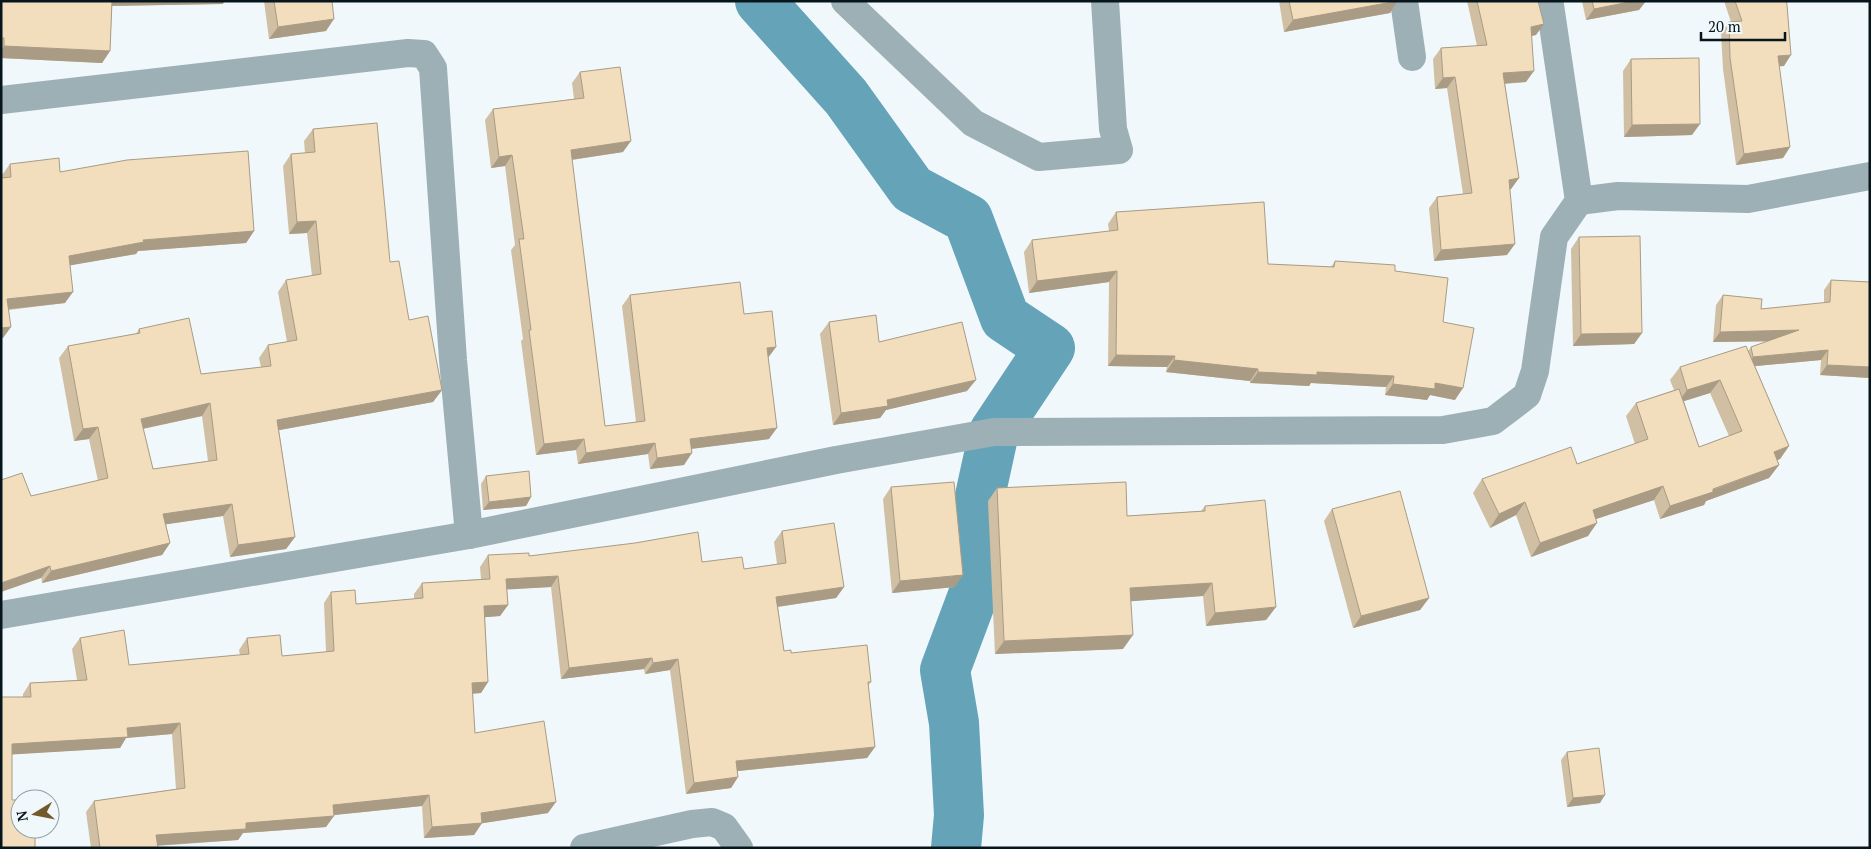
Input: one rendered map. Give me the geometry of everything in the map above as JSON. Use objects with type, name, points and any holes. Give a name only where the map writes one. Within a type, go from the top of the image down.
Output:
[{"type":"street","points":[[845,1],[974,123],[1039,157],[1119,150],[1113,129],[1106,1]]},
{"type":"street","points":[[1404,1],[1412,57]]},
{"type":"street","points":[[1,615],[469,534],[836,460],[994,432],[1443,430],[1493,421],[1527,396],[1535,371],[1554,237],[1579,201],[1550,5]]},
{"type":"street","points":[[1,100],[408,53],[424,54],[432,68],[453,360],[469,534]]},
{"type":"street","points":[[1579,201],[1618,196],[1748,199],[1870,176]]},
{"type":"street","points":[[584,848],[692,824],[712,822],[724,827],[739,848]]},
{"type":"building","points":[[1,1],[112,1],[110,51],[4,46],[4,38],[1,38]]},
{"type":"building","points":[[274,1],[332,1],[334,19],[278,27]]},
{"type":"building","points":[[1289,1],[1398,1],[1293,20]]},
{"type":"building","points":[[1477,1],[1538,1],[1544,24],[1531,27],[1534,71],[1503,73],[1519,178],[1509,180],[1515,244],[1441,250],[1437,197],[1472,193],[1455,77],[1443,78],[1441,48],[1487,45]]},
{"type":"building","points":[[1592,1],[1634,1],[1594,9]]},
{"type":"building","points":[[1735,1],[1786,1],[1791,55],[1778,56],[1790,147],[1744,154],[1730,58],[1729,22],[1742,21]]},
{"type":"building","points":[[1699,58],[1700,124],[1632,125],[1631,59]]},
{"type":"building","points":[[620,67],[631,141],[571,150],[605,426],[645,421],[630,295],[740,282],[744,314],[772,311],[776,347],[767,348],[777,428],[690,439],[692,453],[657,458],[655,443],[586,453],[584,439],[544,444],[519,239],[524,239],[512,155],[499,157],[493,109],[584,98],[580,72]]},
{"type":"building","points":[[377,123],[390,262],[399,261],[409,320],[428,316],[442,390],[277,420],[295,537],[238,545],[232,504],[163,514],[170,543],[51,571],[50,566],[1,583],[1,480],[22,473],[31,496],[108,478],[98,427],[83,429],[68,346],[140,333],[139,329],[189,318],[201,374],[271,366],[268,345],[297,340],[286,280],[321,274],[316,221],[297,222],[291,154],[315,152],[313,129]],"holes":[[[210,403],[217,460],[153,469],[141,419]]]},
{"type":"building","points":[[248,151],[254,231],[143,240],[144,242],[69,256],[73,292],[7,299],[11,327],[1,328],[1,178],[11,177],[10,164],[59,158],[60,172],[127,160]]},
{"type":"building","points":[[1264,202],[1268,264],[1334,267],[1335,261],[1395,265],[1395,271],[1448,278],[1443,322],[1474,328],[1463,388],[1435,383],[1435,389],[1393,384],[1394,376],[1317,372],[1317,375],[1258,372],[1258,369],[1174,360],[1175,356],[1116,355],[1117,271],[1037,281],[1032,240],[1118,230],[1116,212]]},
{"type":"building","points":[[1640,236],[1642,333],[1581,334],[1579,237]]},
{"type":"building","points":[[1831,280],[1870,282],[1870,367],[1827,365],[1828,350],[1753,357],[1751,347],[1799,330],[1720,332],[1723,295],[1762,299],[1761,309],[1830,302]]},
{"type":"building","points":[[876,315],[879,342],[962,322],[976,380],[887,400],[888,406],[841,413],[829,322]]},
{"type":"building","points":[[1746,346],[1789,446],[1774,452],[1779,465],[1713,489],[1713,492],[1670,506],[1663,486],[1593,510],[1597,523],[1540,543],[1525,502],[1499,514],[1482,479],[1571,447],[1577,464],[1648,439],[1636,403],[1679,389],[1699,447],[1742,431],[1720,380],[1687,390],[1680,367]]},
{"type":"building","points":[[529,471],[531,497],[489,502],[486,476]]},
{"type":"building","points":[[954,482],[963,575],[900,581],[891,487]]},
{"type":"building","points":[[1126,482],[1127,516],[1205,511],[1205,506],[1265,500],[1276,607],[1215,613],[1212,583],[1130,588],[1133,635],[1004,641],[997,488]]},
{"type":"building","points":[[1400,491],[1429,598],[1361,616],[1332,509]]},
{"type":"building","points":[[834,523],[844,587],[776,597],[784,651],[791,650],[791,653],[867,645],[871,682],[868,682],[875,747],[736,761],[738,777],[694,783],[678,659],[653,663],[652,658],[569,668],[558,576],[506,579],[508,605],[484,606],[488,682],[472,683],[475,733],[544,721],[556,802],[481,813],[482,823],[432,827],[429,795],[333,805],[334,816],[246,823],[246,829],[156,835],[158,848],[100,848],[94,801],[185,788],[180,723],[127,728],[128,737],[12,744],[10,839],[35,839],[35,848],[1,848],[1,697],[31,697],[30,683],[87,680],[80,638],[124,630],[129,665],[249,654],[247,638],[280,635],[282,656],[334,651],[331,592],[355,590],[356,604],[423,598],[422,583],[490,579],[488,555],[529,553],[529,556],[635,543],[698,532],[702,562],[742,557],[744,569],[786,563],[782,531]]},
{"type":"building","points":[[1599,748],[1605,795],[1573,798],[1567,752]]},
{"type":"waterway","points":[[760,1],[846,97],[912,189],[968,219],[1005,318],[1050,348],[994,432],[980,496],[984,566],[945,670],[954,723],[959,815],[956,848]]}]
